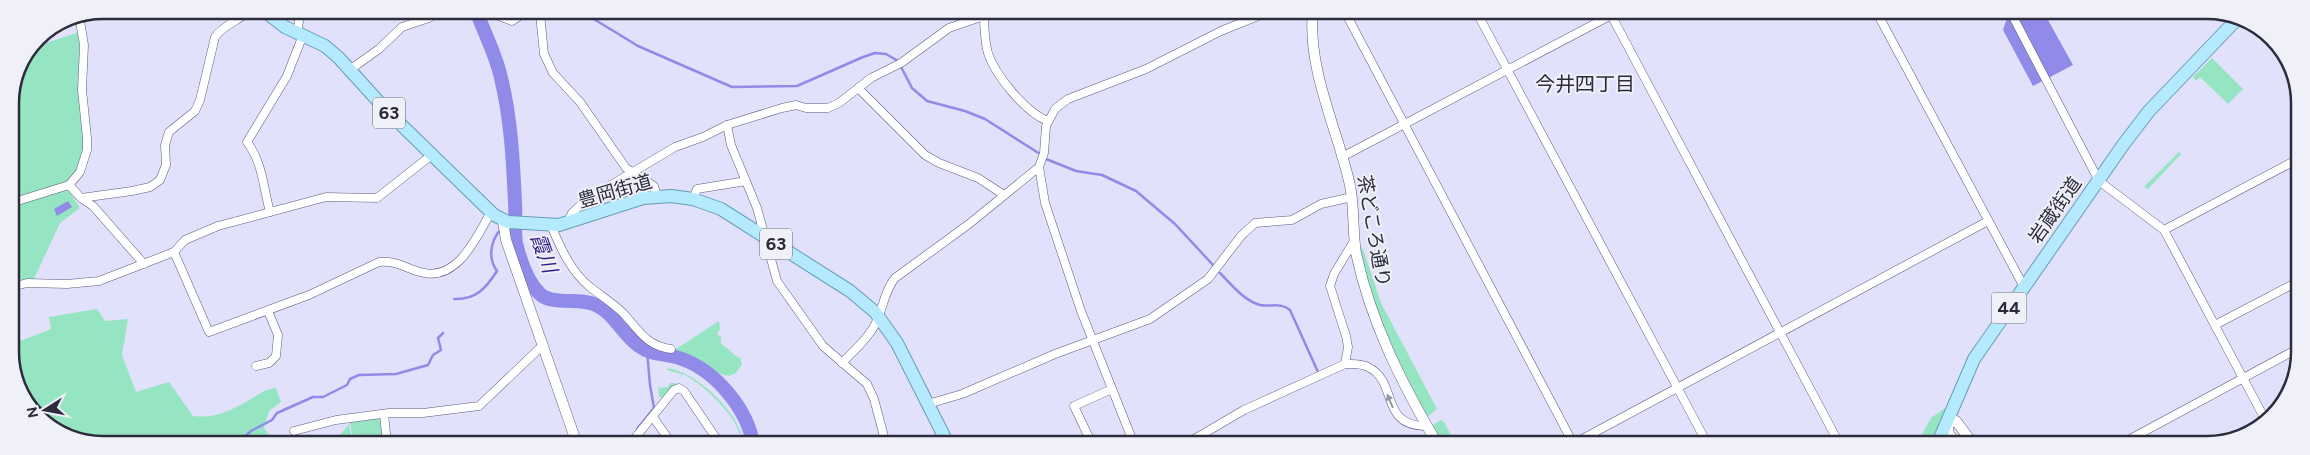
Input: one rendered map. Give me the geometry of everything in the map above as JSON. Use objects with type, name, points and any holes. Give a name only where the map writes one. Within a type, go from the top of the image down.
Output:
[{"type":"main road","name":"63","points":[[277,19],[300,34],[325,46],[351,69],[388,112],[433,154],[490,212],[511,222]]},
{"type":"main road","name":"岩蔵街道","points":[[1941,436],[1974,359],[2098,181],[2148,113],[2234,23]]},
{"type":"main road","name":"豊岡街道","points":[[511,222],[551,225],[567,224],[637,200],[657,196],[676,196],[694,199],[721,209],[850,291],[878,316],[893,337],[944,436]]},
{"type":"street","points":[[81,198],[150,187],[160,180],[166,166],[165,145],[169,132],[194,111],[200,100],[215,37],[219,32],[241,19]]},
{"type":"street","points":[[270,212],[263,185],[262,171],[247,142],[287,76],[300,34],[301,19]]},
{"type":"street","points":[[351,69],[379,49],[402,27],[426,19]]},
{"type":"street","points":[[540,19],[544,54],[553,73],[580,102],[626,168],[654,186],[657,196]]},
{"type":"street","points":[[567,224],[572,213],[582,203],[675,147],[703,137],[727,125],[782,108],[796,106],[828,108],[839,103],[871,78],[899,64],[949,28],[970,19]]},
{"type":"street","points":[[985,19],[987,48],[994,64],[1020,101],[1038,117],[1048,121]]},
{"type":"street","points":[[1131,436],[1093,341],[1045,204],[1039,167],[1044,153],[1048,121],[1055,109],[1068,99],[1146,70],[1221,31],[1251,19]]},
{"type":"street","name":"茶どころ通り","points":[[1312,19],[1314,52],[1352,197],[1354,241],[1366,292],[1385,345],[1408,395],[1432,436]]},
{"type":"street","points":[[1349,19],[1569,436]]},
{"type":"street","points":[[1481,19],[1703,436]]},
{"type":"street","points":[[1342,157],[1600,19]]},
{"type":"street","points":[[1617,19],[1835,436]]},
{"type":"street","points":[[1880,19],[2024,288]]},
{"type":"street","points":[[2014,19],[2098,181],[2164,230],[2263,416]]},
{"type":"street","points":[[19,201],[69,186],[80,172],[87,150],[82,90],[84,45],[80,22]]},
{"type":"street","points":[[858,88],[925,155],[940,164],[978,178],[1004,195]]},
{"type":"street","points":[[727,125],[731,145],[746,181],[775,277],[780,287],[824,346],[864,380],[870,389],[884,436]]},
{"type":"street","points":[[19,285],[27,283],[88,283],[174,252],[185,240],[202,231],[326,197],[377,198],[433,154]]},
{"type":"street","points":[[2164,230],[2291,163]]},
{"type":"street","points":[[842,363],[865,340],[895,278],[1039,167]]},
{"type":"street","points":[[694,199],[697,189],[746,181]]},
{"type":"street","points":[[69,186],[81,198],[93,206],[144,264]]},
{"type":"street","points":[[928,404],[962,394],[1055,354],[1093,341],[1161,313],[1208,279],[1241,236],[1255,223],[1292,220],[1321,204],[1352,197]]},
{"type":"street","points":[[174,252],[209,332],[268,311],[379,262],[392,262],[424,273],[442,272],[452,267],[464,254],[478,235],[490,212]]},
{"type":"street","points":[[1588,436],[1988,221]]},
{"type":"street","points":[[511,222],[502,229],[574,436]]},
{"type":"street","points":[[551,225],[568,261],[582,280],[617,307],[645,339],[659,346],[671,349]]},
{"type":"street","points":[[1345,364],[1348,347],[1346,336],[1330,286],[1334,274],[1354,241]]},
{"type":"street","points":[[2215,326],[2291,285]]},
{"type":"street","points":[[256,366],[269,363],[276,356],[278,335],[268,311]]},
{"type":"street","points":[[294,432],[336,420],[384,414],[423,413],[479,406],[543,345]]},
{"type":"street","points":[[2136,436],[2291,352]]},
{"type":"street","points":[[1198,436],[1244,410],[1345,364],[1360,364],[1374,371],[1381,379],[1399,418],[1414,426],[1426,426]]},
{"type":"street","points":[[637,436],[674,390],[681,389],[714,436]]},
{"type":"street","points":[[1088,436],[1074,406],[1112,389]]},
{"type":"street","points":[[384,414],[387,436]]},
{"type":"street","points":[[653,416],[667,436]]},
{"type":"street","points":[[1950,436],[1947,424],[1956,421],[1967,436]]},
{"type":"green space","points":[[79,32],[79,93],[84,146],[71,194],[80,208],[60,223],[34,279],[19,280],[20,86],[25,70],[42,44]]},
{"type":"green space","points":[[2212,58],[2243,89],[2228,104],[2200,77],[2196,81],[2193,77]]},
{"type":"green space","points":[[2179,152],[2181,154],[2148,189],[2144,187]]},
{"type":"green space","points":[[1360,247],[1363,249],[1381,303],[1437,409],[1427,417],[1422,415],[1369,297]]},
{"type":"green space","points":[[97,309],[105,321],[128,319],[122,355],[136,392],[169,382],[193,416],[201,417],[223,413],[265,391],[276,388],[281,402],[269,411],[264,428],[270,436],[91,436],[60,425],[39,408],[25,385],[20,369],[19,342],[51,329],[49,317]]},
{"type":"green space","points":[[719,321],[720,329],[717,334],[721,337],[721,344],[740,358],[742,364],[736,373],[729,376],[719,374],[697,358],[673,351]]},
{"type":"green space","points":[[668,368],[690,376],[712,392],[730,412],[741,433],[739,433],[736,425],[724,408],[708,392],[683,374],[679,379],[682,374],[667,370]]},
{"type":"green space","points":[[658,382],[659,388],[668,387],[670,383],[676,383],[664,398],[659,397]]},
{"type":"green space","points":[[1949,405],[1935,436],[1921,436],[1931,418]]},
{"type":"green space","points":[[379,417],[382,419],[384,436],[352,436],[350,423]]},
{"type":"green space","points":[[1441,420],[1451,436],[1435,436],[1431,429],[1433,425]]},
{"type":"green space","points":[[349,424],[351,436],[339,436]]},
{"type":"shaded area","points":[[2007,19],[2047,19],[2073,65],[2033,86],[2003,30]]},
{"type":"shaded area","points":[[68,201],[72,207],[57,216],[54,209]]},
{"type":"waterway","name":"霞川","points":[[480,19],[499,69],[504,93],[512,155],[516,243],[531,283],[545,298],[596,305],[603,309],[639,346],[654,353],[682,359],[707,373],[718,382],[737,405],[745,418],[751,436]]},
{"type":"waterway","points":[[594,19],[638,46],[732,87],[797,86],[863,57],[875,53],[886,54],[898,61],[912,88],[927,101],[965,111],[985,119],[1040,154]]},
{"type":"waterway","points":[[1046,159],[1076,171],[1102,175],[1136,191],[1175,224],[1214,266]]},
{"type":"waterway","points":[[454,299],[462,299],[474,295],[489,283],[497,271],[492,261],[491,250],[500,230]]},
{"type":"waterway","points":[[1220,273],[1238,292],[1254,303],[1283,306],[1290,310],[1318,372]]},
{"type":"waterway","points":[[246,436],[272,420],[277,413],[313,397],[323,397],[347,385],[350,379],[359,375],[396,374],[428,365],[433,355],[441,350],[438,338],[443,333]]},
{"type":"waterway","points":[[637,429],[654,408],[647,351]]},
{"type":"district","name":"今井四丁目","points":[[1585,84]]}]
